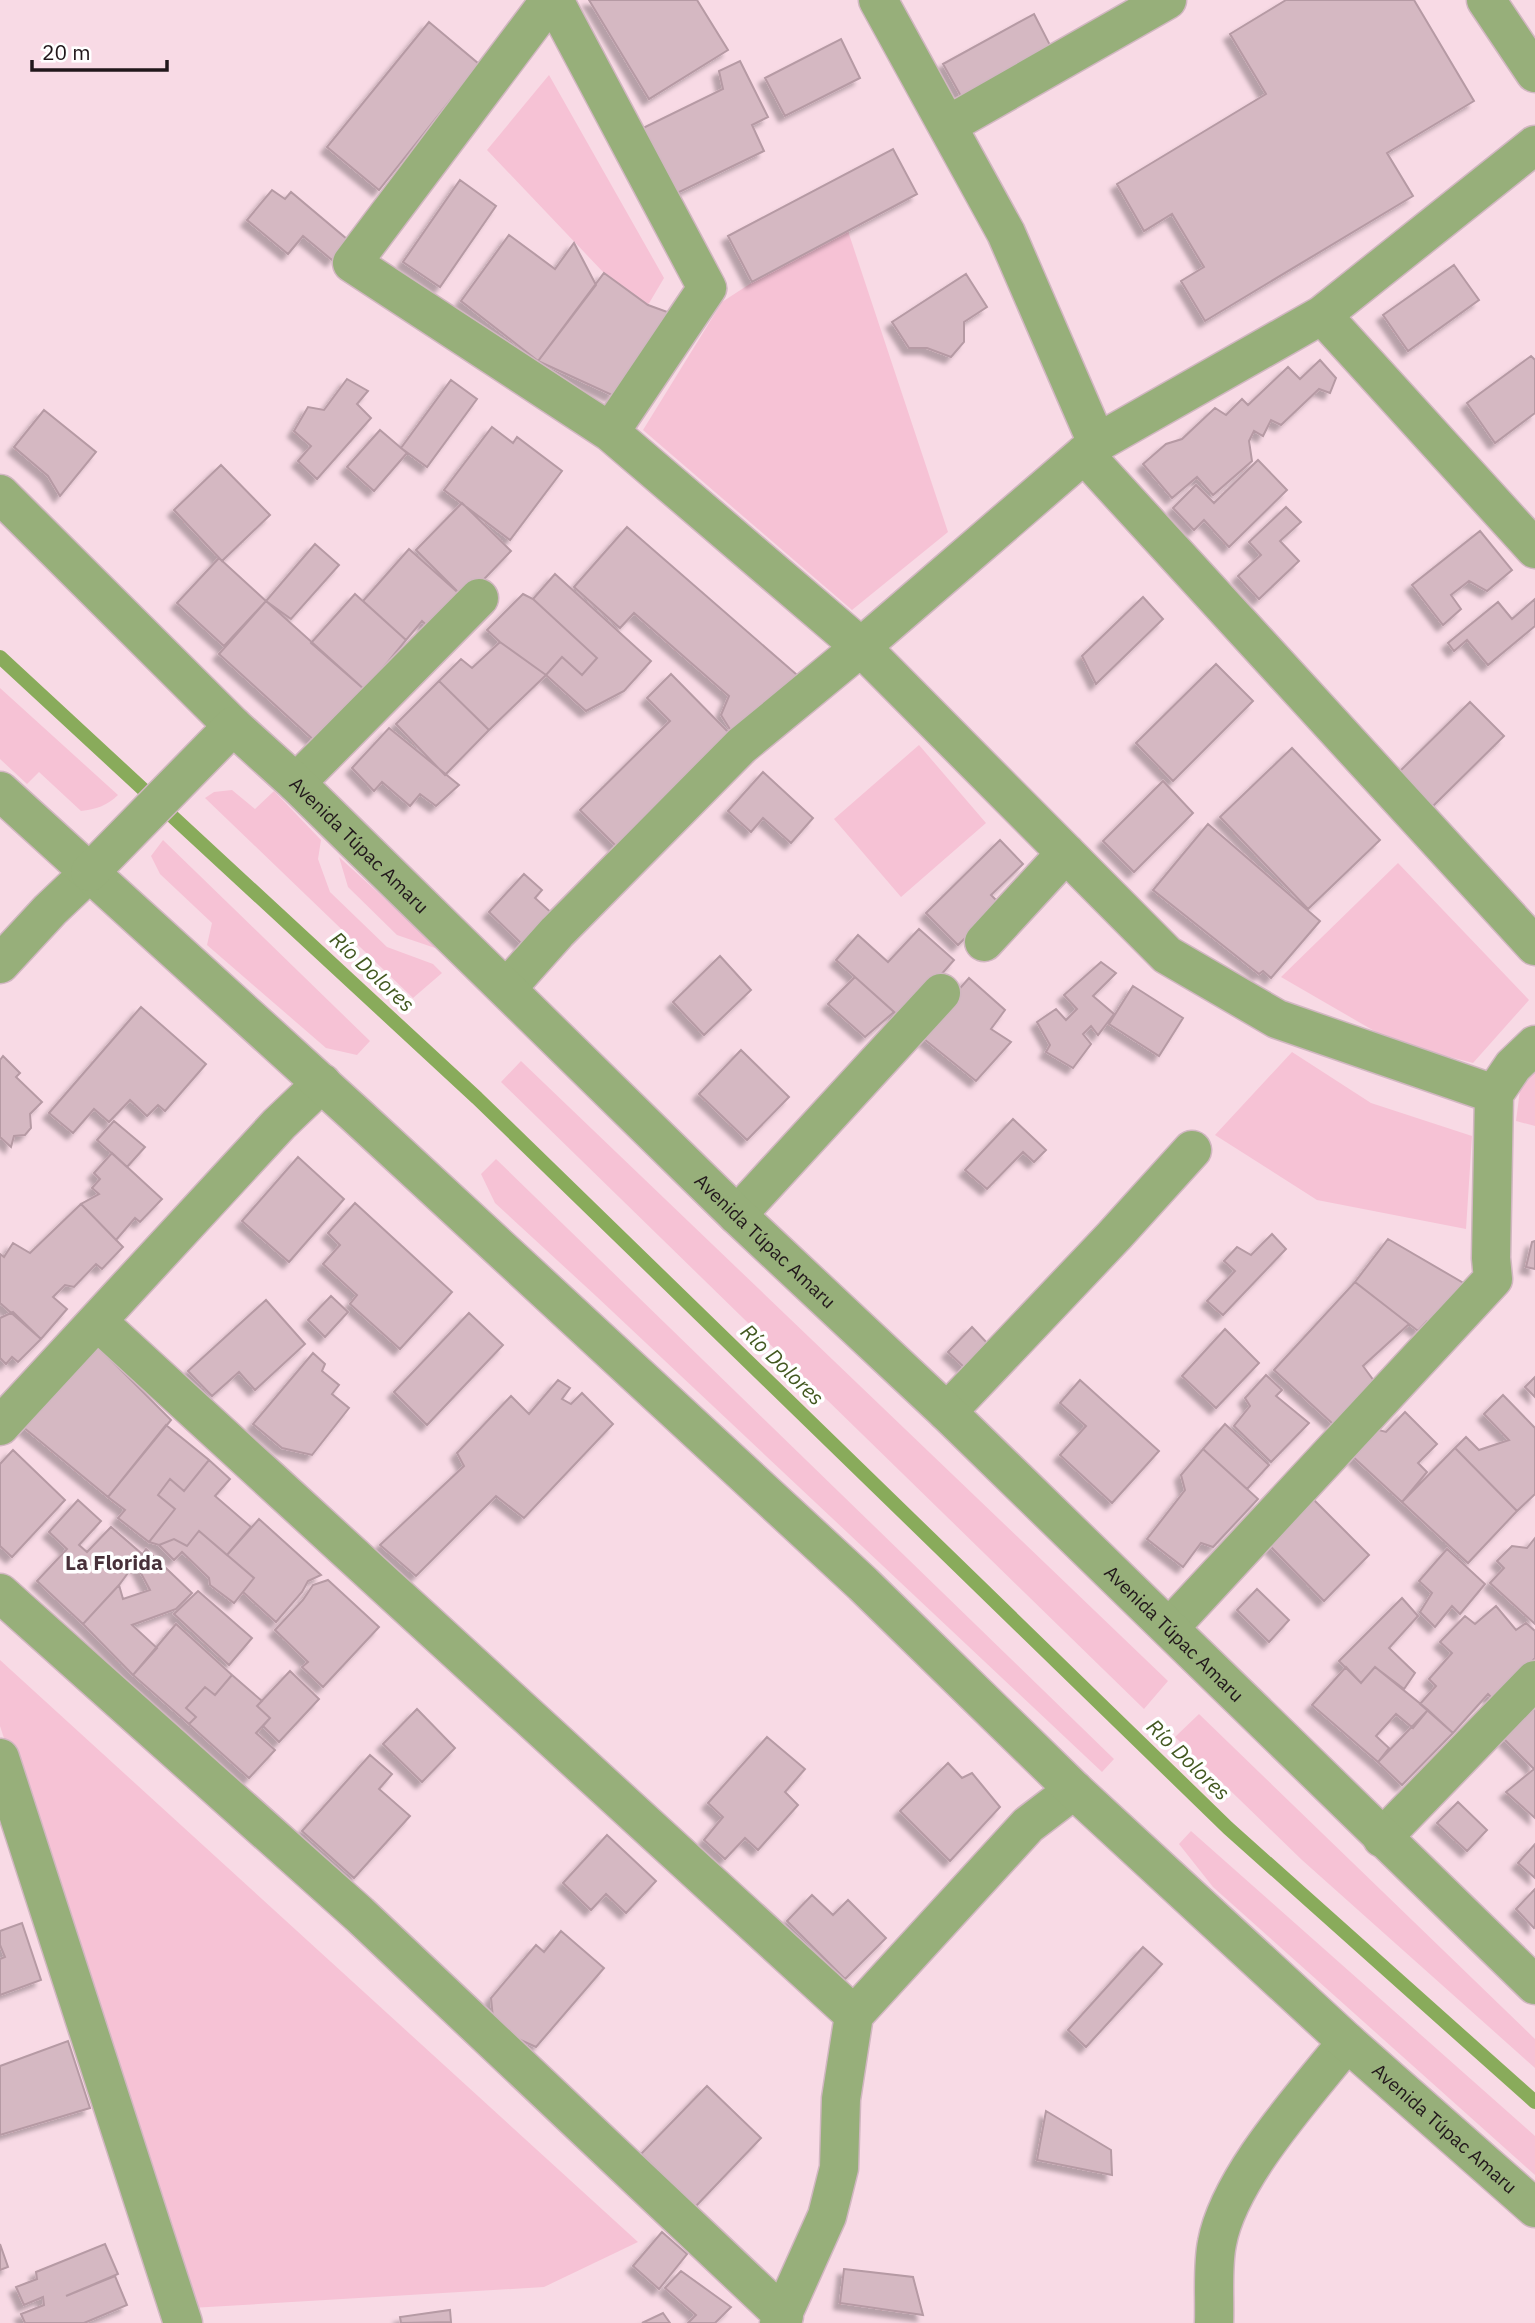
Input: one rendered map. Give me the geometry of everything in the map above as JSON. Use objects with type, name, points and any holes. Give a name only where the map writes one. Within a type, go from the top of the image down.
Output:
[{"type":"street","points":[[610,432],[707,288],[552,0],[352,263],[610,432],[861,647],[1167,955],[1277,1019],[1494,1094]]},
{"type":"street","points":[[878,0],[1006,233],[1090,449],[1535,946]]},
{"type":"street","points":[[947,125],[1167,0]]},
{"type":"street","points":[[1486,0],[1535,72]]},
{"type":"street","points":[[507,988],[558,932],[741,746],[861,647],[1090,449],[1322,315],[1535,145]]},
{"type":"street","points":[[1322,315],[1535,549]]},
{"type":"street","name":"Avenida Túpac Amaru","points":[[0,494],[220,739],[296,783],[737,1215],[947,1412],[1535,1984]]},
{"type":"street","points":[[296,783],[479,598]]},
{"type":"street","points":[[0,964],[220,739]]},
{"type":"street","name":"Avenida Túpac Amaru","points":[[0,791],[100,861],[322,1083],[863,1584],[1074,1790],[1347,2042],[1535,2208]]},
{"type":"street","points":[[984,942],[1066,853]]},
{"type":"street","points":[[737,1215],[941,993]]},
{"type":"street","points":[[1170,1628],[1493,1279],[1490,1258],[1494,1094],[1513,1066],[1535,1045]]},
{"type":"street","points":[[0,1426],[279,1124],[322,1083]]},
{"type":"street","points":[[947,1412],[1192,1150]]},
{"type":"street","points":[[97,1321],[855,2015]]},
{"type":"street","points":[[0,1593],[359,1914],[781,2319],[827,2216],[839,2168],[841,2099],[855,2015],[1028,1825],[1074,1790]]},
{"type":"street","points":[[1382,1838],[1535,1680]]},
{"type":"street","points":[[0,1758],[183,2323]]},
{"type":"street","points":[[1214,2323],[1217,2243],[1231,2203],[1265,2146],[1347,2042]]},
{"type":"shaded area","points":[[549,75],[664,278],[648,305],[604,273],[487,150]]},
{"type":"shaded area","points":[[845,222],[948,532],[852,610],[643,430],[722,302]]},
{"type":"shaded area","points":[[0,688],[118,795],[101,806],[81,811],[39,772],[27,784],[0,759]]},
{"type":"shaded area","points":[[919,745],[986,823],[901,897],[834,819]]},
{"type":"shaded area","points":[[232,790],[255,809],[274,791],[321,840],[318,859],[330,892],[387,947],[433,964],[442,973],[413,998],[205,798],[214,792]]},
{"type":"shaded area","points":[[163,840],[370,1041],[357,1055],[326,1048],[207,945],[212,923],[160,874],[151,856]]},
{"type":"shaded area","points":[[339,857],[441,950],[397,935],[348,887]]},
{"type":"shaded area","points":[[1398,863],[1529,1000],[1473,1063],[1395,1043],[1281,977]]},
{"type":"shaded area","points":[[1292,1052],[1371,1103],[1472,1136],[1466,1229],[1317,1200],[1215,1135]]},
{"type":"shaded area","points":[[521,1061],[1168,1681],[1144,1709],[501,1082]]},
{"type":"shaded area","points":[[1535,1065],[1535,1126],[1516,1121],[1522,1074]]},
{"type":"shaded area","points":[[496,1159],[1114,1759],[1102,1772],[495,1203],[481,1174]]},
{"type":"shaded area","points":[[0,1660],[638,2242],[544,2287],[191,2308],[0,1726]]},
{"type":"shaded area","points":[[1199,1714],[1535,2039],[1535,2068],[1302,1860],[1175,1737]]},
{"type":"shaded area","points":[[1191,1831],[1535,2136],[1535,2175],[1213,1887],[1179,1844]]},
{"type":"building","points":[[589,0],[697,0],[728,50],[649,99]]},
{"type":"building","points":[[1286,0],[1414,0],[1474,101],[1387,153],[1413,196],[1205,321],[1181,281],[1204,267],[1172,214],[1144,231],[1117,184],[1266,94],[1230,34]]},
{"type":"building","points":[[1034,14],[1052,49],[962,98],[943,64]]},
{"type":"building","points":[[429,22],[479,64],[379,190],[327,147]]},
{"type":"building","points":[[841,39],[860,78],[785,116],[765,78]]},
{"type":"building","points":[[740,61],[768,117],[752,125],[764,151],[671,196],[639,130],[723,89],[719,71]]},
{"type":"building","points":[[893,149],[917,194],[752,282],[728,236]]},
{"type":"building","points":[[460,180],[496,206],[440,287],[403,262]]},
{"type":"building","points":[[272,190],[285,199],[291,192],[348,240],[332,260],[303,236],[288,254],[247,220]]},
{"type":"building","points":[[509,235],[555,269],[574,243],[596,285],[538,361],[461,301]]},
{"type":"building","points":[[1454,265],[1479,300],[1408,351],[1383,315]]},
{"type":"building","points":[[604,273],[648,305],[670,313],[612,395],[538,361]]},
{"type":"building","points":[[966,274],[987,307],[964,322],[964,342],[951,357],[927,348],[909,348],[892,322]]},
{"type":"building","points":[[1531,356],[1535,360],[1535,413],[1495,443],[1467,403]]},
{"type":"building","points":[[1320,360],[1336,378],[1330,393],[1319,389],[1281,425],[1271,420],[1263,436],[1254,431],[1249,441],[1252,461],[1213,495],[1197,477],[1172,498],[1143,464],[1166,444],[1182,439],[1215,408],[1226,415],[1242,399],[1248,405],[1288,367],[1300,379]]},
{"type":"building","points":[[347,379],[368,391],[357,404],[371,418],[317,479],[298,461],[311,446],[294,431],[308,407],[324,410]]},
{"type":"building","points":[[451,380],[477,399],[427,467],[401,448]]},
{"type":"building","points":[[44,410],[96,452],[60,496],[48,476],[14,447]]},
{"type":"building","points":[[492,427],[513,443],[517,437],[562,471],[510,540],[444,490]]},
{"type":"building","points":[[380,430],[407,453],[374,491],[347,467]]},
{"type":"building","points":[[1258,460],[1287,490],[1229,547],[1204,520],[1194,530],[1173,508],[1196,485],[1214,503]]},
{"type":"building","points":[[221,465],[270,515],[222,561],[174,510]]},
{"type":"building","points":[[462,503],[511,551],[465,599],[416,550]]},
{"type":"building","points":[[1286,507],[1301,522],[1280,541],[1299,561],[1259,599],[1238,576],[1261,555],[1249,542]]},
{"type":"building","points":[[627,527],[804,681],[738,742],[721,715],[729,696],[634,613],[620,628],[574,587]]},
{"type":"building","points":[[1480,531],[1512,570],[1487,591],[1469,581],[1451,595],[1461,609],[1443,625],[1412,585]]},
{"type":"building","points":[[315,544],[339,565],[291,619],[266,601]]},
{"type":"building","points":[[409,549],[464,598],[434,632],[422,621],[406,640],[363,601]]},
{"type":"building","points":[[219,558],[266,601],[224,646],[177,603]]},
{"type":"building","points":[[555,574],[651,661],[624,691],[586,711],[546,675],[562,657],[582,675],[597,658],[533,599]]},
{"type":"building","points":[[355,594],[406,640],[365,690],[311,643]]},
{"type":"building","points":[[523,594],[533,599],[597,658],[582,675],[562,657],[546,675],[487,630]]},
{"type":"building","points":[[1143,597],[1163,619],[1096,684],[1082,656]]},
{"type":"building","points":[[1535,599],[1535,626],[1488,665],[1467,640],[1454,651],[1448,643],[1498,602],[1512,619]]},
{"type":"building","points":[[266,601],[365,690],[317,743],[219,654]]},
{"type":"building","points":[[500,642],[546,675],[489,730],[439,681],[461,659],[472,668]]},
{"type":"building","points":[[1216,664],[1253,701],[1173,781],[1136,743]]},
{"type":"building","points":[[671,674],[738,742],[624,854],[580,810],[670,721],[647,698]]},
{"type":"building","points":[[439,681],[489,730],[445,775],[396,724]]},
{"type":"building","points":[[1470,702],[1504,736],[1431,808],[1397,774]]},
{"type":"building","points":[[389,728],[459,785],[436,806],[420,794],[410,806],[382,782],[374,791],[352,768]]},
{"type":"building","points":[[1292,748],[1380,840],[1308,909],[1220,817]]},
{"type":"building","points":[[763,772],[813,818],[791,843],[763,818],[751,832],[728,811]]},
{"type":"building","points":[[1163,781],[1193,813],[1134,872],[1103,841]]},
{"type":"building","points":[[1208,824],[1320,921],[1271,978],[1263,971],[1259,974],[1153,890]]},
{"type":"building","points":[[1000,840],[1023,864],[991,895],[1000,904],[958,945],[926,913]]},
{"type":"building","points":[[524,874],[542,890],[535,898],[555,916],[526,948],[489,912]]},
{"type":"building","points":[[919,929],[954,960],[902,1019],[836,960],[858,935],[888,962]]},
{"type":"building","points":[[720,956],[751,990],[704,1035],[673,1002]]},
{"type":"building","points":[[1101,962],[1116,973],[1093,996],[1114,1014],[1098,1035],[1091,1026],[1083,1034],[1091,1044],[1073,1068],[1046,1052],[1050,1045],[1037,1022],[1056,1009],[1066,1020],[1077,1009],[1064,995]]},
{"type":"building","points":[[855,977],[894,1012],[865,1037],[828,1004]]},
{"type":"building","points":[[969,978],[1005,1010],[991,1029],[1011,1042],[976,1081],[919,1035]]},
{"type":"building","points":[[1133,986],[1183,1018],[1159,1056],[1109,1024]]},
{"type":"building","points":[[141,1007],[206,1064],[165,1111],[158,1105],[147,1116],[130,1100],[109,1122],[94,1109],[73,1133],[49,1113]]},
{"type":"building","points":[[741,1050],[789,1097],[747,1140],[699,1094]]},
{"type":"building","points":[[3,1056],[20,1073],[16,1077],[42,1102],[30,1114],[31,1128],[25,1135],[14,1136],[11,1147],[0,1137],[0,1060]]},
{"type":"building","points":[[1013,1119],[1046,1150],[1034,1162],[1023,1152],[987,1189],[965,1170]]},
{"type":"building","points":[[114,1121],[145,1147],[127,1167],[97,1140]]},
{"type":"building","points":[[112,1153],[162,1199],[140,1222],[135,1218],[116,1240],[81,1204],[99,1194],[92,1188],[100,1179],[94,1173]]},
{"type":"building","points":[[298,1157],[344,1199],[289,1262],[242,1221]]},
{"type":"building","points":[[355,1203],[452,1292],[400,1349],[350,1304],[357,1295],[323,1264],[340,1245],[328,1233]]},
{"type":"building","points":[[81,1204],[123,1247],[102,1269],[96,1264],[74,1287],[65,1285],[53,1297],[67,1309],[41,1339],[0,1303],[0,1254],[4,1257],[13,1243],[30,1253]]},
{"type":"building","points":[[1272,1234],[1286,1249],[1223,1315],[1207,1301],[1235,1271],[1224,1261],[1237,1247],[1251,1255]]},
{"type":"building","points":[[1388,1239],[1472,1288],[1441,1323],[1427,1321],[1418,1331],[1355,1282]]},
{"type":"building","points":[[1535,1241],[1535,1269],[1526,1267],[1532,1242]]},
{"type":"building","points":[[1355,1282],[1409,1324],[1363,1366],[1374,1381],[1333,1424],[1274,1370]]},
{"type":"building","points":[[331,1296],[348,1312],[325,1337],[308,1320]]},
{"type":"building","points":[[266,1300],[305,1344],[255,1390],[239,1372],[212,1396],[188,1371]]},
{"type":"building","points":[[13,1312],[41,1339],[18,1362],[12,1357],[6,1364],[0,1358],[0,1318]]},
{"type":"building","points":[[469,1313],[503,1345],[427,1425],[394,1392]]},
{"type":"building","points":[[972,1327],[989,1345],[966,1369],[948,1352]]},
{"type":"building","points":[[1225,1329],[1259,1363],[1216,1408],[1182,1376]]},
{"type":"building","points":[[96,1345],[171,1420],[108,1497],[23,1427]]},
{"type":"building","points":[[313,1353],[325,1364],[322,1371],[339,1385],[332,1394],[349,1408],[312,1455],[282,1448],[253,1424]]},
{"type":"building","points":[[1266,1375],[1282,1390],[1276,1396],[1309,1423],[1271,1462],[1234,1426],[1250,1406],[1245,1398]]},
{"type":"building","points":[[1535,1377],[1535,1397],[1525,1387]]},
{"type":"building","points":[[558,1380],[570,1388],[562,1399],[571,1404],[582,1393],[613,1424],[524,1518],[496,1496],[416,1576],[380,1545],[464,1466],[457,1453],[511,1396],[529,1414]]},
{"type":"building","points":[[1080,1380],[1159,1451],[1112,1503],[1060,1455],[1086,1426],[1060,1403]]},
{"type":"building","points":[[1503,1395],[1535,1428],[1535,1494],[1517,1511],[1455,1448],[1466,1437],[1479,1450],[1509,1440],[1484,1414]]},
{"type":"building","points":[[1405,1412],[1437,1444],[1418,1463],[1427,1472],[1402,1502],[1350,1454],[1375,1429],[1386,1432]]},
{"type":"building","points":[[1225,1424],[1269,1465],[1247,1489],[1203,1449]]},
{"type":"building","points":[[166,1425],[209,1460],[184,1491],[170,1479],[158,1495],[175,1509],[149,1542],[118,1518],[125,1510],[108,1497]]},
{"type":"building","points":[[1455,1448],[1517,1511],[1468,1563],[1402,1502]]},
{"type":"building","points":[[1203,1449],[1258,1499],[1213,1547],[1201,1543],[1183,1567],[1147,1539],[1185,1490],[1181,1475]]},
{"type":"building","points":[[13,1450],[65,1500],[12,1557],[0,1546],[0,1464]]},
{"type":"building","points":[[209,1460],[230,1479],[215,1496],[251,1527],[227,1555],[199,1531],[187,1546],[174,1539],[159,1545],[149,1542],[175,1509],[158,1495],[170,1479],[184,1491]]},
{"type":"building","points":[[1312,1498],[1369,1555],[1324,1601],[1267,1543]]},
{"type":"building","points":[[78,1500],[101,1521],[79,1545],[87,1552],[111,1527],[142,1554],[119,1585],[83,1624],[37,1581],[67,1549],[49,1532]]},
{"type":"building","points":[[259,1519],[321,1575],[308,1581],[276,1622],[243,1592],[254,1578],[227,1555]]},
{"type":"building","points":[[199,1531],[254,1578],[234,1603],[210,1585],[209,1578],[182,1552],[174,1560],[159,1545],[174,1539],[187,1546]]},
{"type":"building","points":[[1535,1538],[1535,1624],[1490,1583],[1504,1568],[1497,1561],[1512,1546],[1527,1548]]},
{"type":"building","points":[[146,1549],[192,1593],[176,1609],[132,1625],[157,1648],[133,1675],[83,1624],[119,1585],[123,1599],[150,1590],[136,1564]]},
{"type":"building","points":[[1447,1549],[1485,1584],[1460,1614],[1452,1606],[1435,1627],[1420,1612],[1432,1593],[1419,1581]]},
{"type":"building","points":[[328,1580],[379,1627],[323,1687],[302,1667],[308,1662],[275,1630],[313,1585]]},
{"type":"building","points":[[1257,1589],[1289,1620],[1269,1642],[1237,1610]]},
{"type":"building","points":[[198,1591],[252,1638],[229,1665],[174,1614]]},
{"type":"building","points":[[1402,1598],[1418,1616],[1389,1648],[1415,1673],[1404,1689],[1375,1667],[1361,1683],[1339,1661]]},
{"type":"building","points":[[1496,1606],[1516,1630],[1526,1623],[1535,1631],[1535,1658],[1496,1702],[1488,1694],[1453,1733],[1420,1704],[1436,1686],[1429,1679],[1452,1653],[1440,1642],[1465,1616],[1475,1624]]},
{"type":"building","points":[[176,1624],[232,1675],[215,1695],[205,1687],[186,1708],[196,1717],[189,1724],[133,1675]]},
{"type":"building","points":[[1346,1667],[1361,1683],[1375,1667],[1428,1710],[1413,1728],[1396,1714],[1376,1736],[1389,1748],[1378,1762],[1312,1705]]},
{"type":"building","points":[[290,1671],[319,1699],[279,1742],[263,1726],[270,1718],[257,1706]]},
{"type":"building","points":[[232,1675],[262,1701],[257,1706],[270,1718],[256,1733],[275,1750],[249,1778],[189,1724],[196,1717],[186,1708],[205,1687],[215,1695]]},
{"type":"building","points":[[1532,1708],[1535,1711],[1535,1770],[1503,1738]]},
{"type":"building","points":[[417,1709],[455,1748],[422,1782],[383,1744]]},
{"type":"building","points":[[1428,1710],[1453,1733],[1402,1785],[1378,1762]]},
{"type":"building","points":[[767,1737],[805,1769],[785,1792],[798,1805],[758,1850],[745,1838],[725,1859],[704,1840],[723,1817],[708,1803]]},
{"type":"building","points":[[370,1755],[392,1774],[379,1789],[410,1816],[354,1878],[302,1831]]},
{"type":"building","points":[[948,1763],[962,1778],[972,1773],[1000,1807],[950,1861],[900,1811]]},
{"type":"building","points":[[1535,1770],[1535,1818],[1506,1792]]},
{"type":"building","points":[[1458,1802],[1487,1830],[1467,1851],[1437,1823]]},
{"type":"building","points":[[607,1835],[656,1881],[626,1913],[606,1894],[591,1910],[563,1883]]},
{"type":"building","points":[[1535,1844],[1535,1878],[1518,1863]]},
{"type":"building","points":[[1535,1889],[1535,1927],[1534,1928],[1516,1909]]},
{"type":"building","points":[[812,1895],[833,1915],[848,1900],[886,1938],[845,1979],[787,1921]]},
{"type":"building","points":[[22,1923],[41,1980],[0,1995],[0,1959],[5,1957],[0,1945],[0,1931]]},
{"type":"building","points":[[561,1931],[604,1968],[536,2047],[494,2028],[491,1998],[536,1945],[544,1952]]},
{"type":"building","points":[[1143,1947],[1162,1964],[1086,2047],[1068,2030]]},
{"type":"building","points":[[68,2041],[90,2108],[0,2135],[0,2066]]},
{"type":"building","points":[[707,2086],[761,2138],[695,2207],[641,2154]]},
{"type":"building","points":[[1046,2111],[1111,2150],[1112,2175],[1037,2160]]},
{"type":"building","points":[[662,2232],[687,2254],[659,2289],[633,2266]]},
{"type":"building","points":[[0,2244],[8,2267],[0,2270]]},
{"type":"building","points":[[105,2244],[118,2274],[66,2296],[115,2276],[127,2305],[84,2323],[25,2323],[21,2314],[44,2305],[43,2297],[24,2305],[16,2287],[37,2279],[36,2272]]},
{"type":"building","points":[[844,2269],[913,2277],[923,2315],[840,2303]]},
{"type":"building","points":[[681,2271],[731,2307],[715,2323],[688,2323],[696,2315],[665,2288]]},
{"type":"building","points":[[450,2310],[451,2322],[401,2323],[400,2317]]},
{"type":"building","points":[[663,2313],[670,2323],[642,2323]]},
{"type":"waterway","name":"Río Dolores","points":[[0,657],[477,1098],[1228,1828],[1535,2102]]},
{"type":"district","name":"La Florida","points":[[114,1563]]}]
